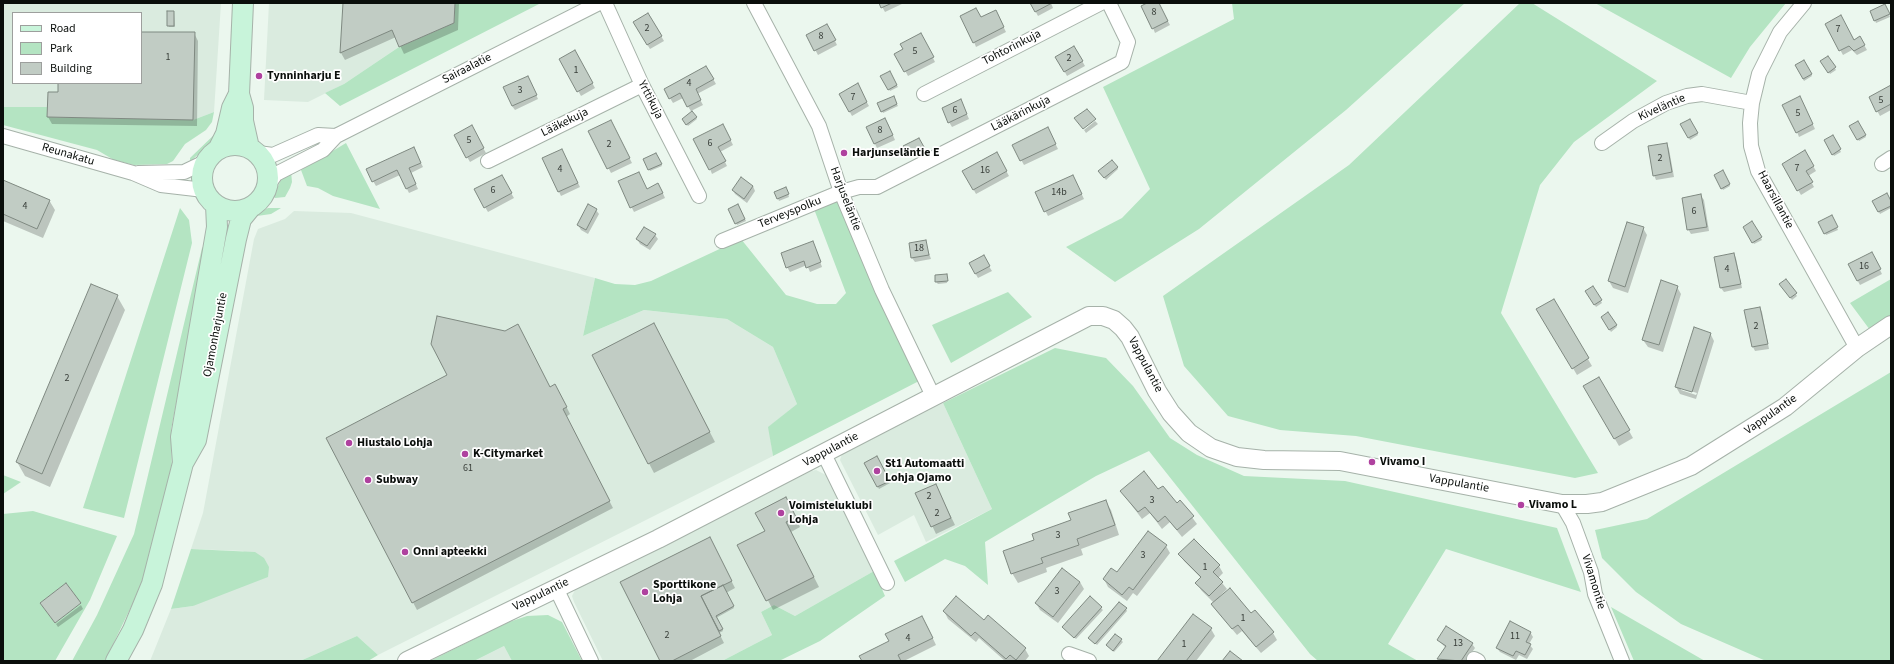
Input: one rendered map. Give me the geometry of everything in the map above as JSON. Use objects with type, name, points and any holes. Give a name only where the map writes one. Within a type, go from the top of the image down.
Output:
[{"type":"main road","points":[[243,3],[239,94],[243,108],[243,121],[253,150],[267,168],[268,185],[264,195],[250,208],[234,211],[210,198],[202,171],[211,154],[219,148],[229,145],[239,145],[253,150]]},
{"type":"main road","points":[[219,148],[226,134],[232,108],[239,94]]},
{"type":"main road","name":"Ojamonharjuntie","points":[[183,463],[180,437],[217,227],[210,198]]},
{"type":"main road","name":"Ojamonharjuntie","points":[[116,661],[132,630],[152,584],[183,463],[196,440],[238,227],[241,219],[250,208]]},
{"type":"street","name":"Sairaalatie","points":[[268,185],[276,174],[323,150],[336,136],[599,3]]},
{"type":"street","name":"Yrttikuja","points":[[605,3],[642,85],[699,196]]},
{"type":"street","name":"Harjuseläntie","points":[[754,3],[818,126],[842,192],[882,290],[933,396]]},
{"type":"street","name":"Tohtorinkuja","points":[[924,94],[1101,3]]},
{"type":"street","name":"Lääkärinkuja","points":[[859,187],[877,187],[892,180],[1122,62],[1128,42],[1109,3]]},
{"type":"street","name":"Haarsillantie","points":[[1804,3],[1780,32],[1759,74],[1752,103],[1750,122],[1751,146],[1758,171],[1857,348]]},
{"type":"street","name":"Lääkekuja","points":[[488,161],[642,85]]},
{"type":"street","name":"Kiveläntie","points":[[1602,143],[1633,121],[1666,103],[1687,96],[1702,94],[1752,103]]},
{"type":"street","name":"Sairaalatie","points":[[253,150],[273,155],[318,135],[336,136]]},
{"type":"street","name":"Reunakatu","points":[[3,136],[133,173],[161,185],[210,198]]},
{"type":"street","name":"Reunakatu","points":[[133,173],[184,172],[206,162]]},
{"type":"street","name":"Terveyspolku","points":[[722,241],[842,192],[859,187]]},
{"type":"street","name":"Vappulantie","points":[[407,661],[658,539],[1089,316],[1103,316],[1114,320],[1130,337],[1171,413],[1189,433],[1211,448],[1237,456],[1264,460],[1340,462],[1562,504],[1587,504],[1602,502],[1692,466],[1785,407],[1857,348],[1891,325]]},
{"type":"street","points":[[824,454],[887,583]]},
{"type":"street","name":"Vivamontie","points":[[1562,504],[1573,522],[1591,572],[1595,594],[1622,661]]},
{"type":"street","points":[[556,588],[591,661]]},
{"type":"street","points":[[1069,654],[1089,661]]},
{"type":"shaded area","points":[[3,3],[221,3],[214,112],[193,120],[47,117],[47,107],[3,107]]},
{"type":"shaded area","points":[[269,3],[455,3],[454,23],[399,47],[344,84],[308,102],[264,100]]},
{"type":"shaded area","points":[[294,211],[351,213],[595,278],[583,336],[644,310],[727,319],[773,347],[797,404],[769,427],[773,456],[378,655],[357,636],[300,661],[150,661],[171,609],[193,606],[244,551],[191,549],[203,513],[254,239],[258,229],[285,219]]},
{"type":"shaded area","points":[[943,403],[992,509],[926,542],[914,515],[878,535],[840,460],[842,454]]},
{"type":"shaded area","points":[[816,470],[826,475],[874,571],[795,616],[774,605],[761,612],[772,635],[722,661],[603,661],[574,602],[572,596],[577,586],[811,471]]},
{"type":"shaded area","points":[[504,646],[512,661],[474,661]]},
{"type":"green space","points":[[455,3],[541,3],[340,106],[325,93],[344,84],[399,47],[454,23]]},
{"type":"green space","points":[[1232,3],[1465,3],[1346,110],[1199,229],[1115,282],[1066,247],[1122,218],[1150,189],[1103,87],[1234,19]]},
{"type":"green space","points":[[1520,3],[1532,3],[1657,81],[1574,142],[1540,185],[1501,313],[1598,473],[1575,478],[1356,436],[1280,430],[1228,416],[1184,366],[1163,296],[1349,165]]},
{"type":"green space","points":[[1595,3],[1786,3],[1750,47],[1731,78]]},
{"type":"green space","points":[[3,107],[47,107],[48,117],[193,120],[214,112],[212,122],[206,130],[185,144],[173,161],[167,164],[134,165],[114,160],[97,150],[3,125]]},
{"type":"green space","points":[[218,131],[219,135],[190,162],[190,158]]},
{"type":"green space","points":[[346,143],[380,209],[333,196],[318,188],[307,186],[301,170]]},
{"type":"green space","points":[[291,171],[292,182],[285,197],[275,198],[273,196],[280,182],[283,177]]},
{"type":"green space","points":[[840,201],[919,381],[773,456],[768,427],[797,404],[773,347],[727,319],[644,310],[583,336],[595,278],[615,284],[635,285],[651,281],[741,239],[786,295],[817,304],[836,304],[846,293],[814,209]]},
{"type":"green space","points":[[180,208],[189,220],[192,243],[124,518],[83,508]]},
{"type":"green space","points":[[268,208],[281,208],[271,214],[257,216],[251,221],[252,217]]},
{"type":"green space","points":[[207,243],[171,430],[172,470],[143,582],[105,661],[72,661],[97,615],[134,534],[202,248]]},
{"type":"green space","points":[[1891,279],[1891,317],[1870,330],[1850,303]]},
{"type":"green space","points":[[1008,292],[1032,317],[951,363],[932,325]]},
{"type":"green space","points":[[1055,348],[1106,358],[1133,386],[1170,438],[1197,455],[1244,476],[1345,481],[1557,528],[1581,592],[1446,549],[1388,644],[1418,661],[1318,661],[1310,654],[1149,451],[1096,476],[985,542],[988,585],[965,566],[945,559],[905,582],[894,561],[992,509],[943,403]]},
{"type":"green space","points":[[1891,372],[1891,661],[1766,661],[1681,624],[1636,592],[1602,558],[1595,530],[1647,519]]},
{"type":"green space","points":[[3,475],[21,482],[3,494]]},
{"type":"green space","points":[[33,511],[117,536],[90,600],[55,661],[3,661],[3,514]],"holes":[[[66,583],[81,603],[55,623],[40,603]]]},
{"type":"green space","points":[[191,549],[255,552],[264,558],[269,567],[268,577],[193,606],[171,609]]},
{"type":"green space","points":[[874,571],[885,596],[820,641],[779,661],[722,661],[772,635],[761,612],[774,605],[795,616]]},
{"type":"green space","points":[[1611,607],[1705,661],[1634,661]]},
{"type":"green space","points":[[548,615],[562,622],[582,661],[512,661],[504,646],[474,661],[430,661],[506,623],[527,616]]},
{"type":"green space","points":[[357,636],[378,655],[368,661],[300,661]]},
{"type":"building","points":[[343,3],[455,3],[454,23],[399,47],[392,30],[340,53]]},
{"type":"building","points":[[879,3],[892,3],[881,8]]},
{"type":"building","points":[[1030,3],[1052,3],[1035,12]]},
{"type":"building","points":[[1147,3],[1159,3],[1168,21],[1152,29],[1141,6]]},
{"type":"building","points":[[1885,4],[1890,14],[1874,21],[1870,11]]},
{"type":"building","points":[[976,8],[981,17],[996,10],[1004,27],[973,43],[960,16]]},
{"type":"building","points":[[167,11],[174,11],[174,26],[167,26]]},
{"type":"building","points":[[648,13],[662,36],[647,45],[633,22]]},
{"type":"building","points":[[1841,15],[1854,40],[1860,36],[1865,45],[1854,51],[1849,46],[1839,51],[1825,24]]},
{"type":"building","points":[[827,24],[836,40],[814,51],[806,35]]},
{"type":"building","points":[[142,32],[195,32],[193,120],[47,117],[48,92],[58,92],[58,84],[142,84]]},
{"type":"building","points":[[921,33],[934,57],[904,72],[894,54],[903,49],[900,44]]},
{"type":"building","points":[[1074,46],[1083,61],[1064,72],[1055,57]]},
{"type":"building","points":[[575,50],[593,83],[577,92],[559,59]]},
{"type":"building","points":[[1828,56],[1836,67],[1828,73],[1820,61]]},
{"type":"building","points":[[1804,60],[1812,74],[1803,79],[1795,65]]},
{"type":"building","points":[[706,66],[714,79],[696,89],[701,100],[687,107],[680,93],[669,99],[664,89]]},
{"type":"building","points":[[890,71],[897,85],[888,90],[880,76]]},
{"type":"building","points":[[528,76],[537,95],[512,106],[503,87]]},
{"type":"building","points":[[858,83],[867,102],[849,112],[839,94]]},
{"type":"building","points":[[1891,85],[1891,104],[1876,112],[1869,97]]},
{"type":"building","points":[[894,96],[897,104],[881,112],[877,103]]},
{"type":"building","points":[[1800,96],[1813,124],[1796,133],[1782,105]]},
{"type":"building","points":[[961,99],[967,114],[948,123],[942,108]]},
{"type":"building","points":[[1087,109],[1096,119],[1083,129],[1074,118]]},
{"type":"building","points":[[692,111],[697,117],[686,125],[682,119]]},
{"type":"building","points":[[885,118],[893,135],[874,144],[866,127]]},
{"type":"building","points":[[1690,119],[1698,133],[1688,138],[1680,124]]},
{"type":"building","points":[[611,120],[630,158],[607,169],[588,131]]},
{"type":"building","points":[[1858,121],[1866,135],[1857,140],[1849,126]]},
{"type":"building","points":[[723,124],[731,140],[718,147],[726,161],[709,170],[693,139]]},
{"type":"building","points":[[472,125],[484,148],[466,158],[454,135]]},
{"type":"building","points":[[1048,127],[1056,144],[1020,161],[1012,145]]},
{"type":"building","points":[[1833,135],[1841,149],[1832,155],[1824,140]]},
{"type":"building","points":[[919,138],[924,147],[908,155],[903,146]]},
{"type":"building","points":[[1667,143],[1672,172],[1653,176],[1648,146]]},
{"type":"building","points":[[414,147],[421,163],[409,168],[416,184],[406,189],[397,170],[372,182],[366,169]]},
{"type":"building","points":[[562,149],[578,183],[558,192],[542,158]]},
{"type":"building","points":[[1805,150],[1814,166],[1806,171],[1813,182],[1797,191],[1782,164]]},
{"type":"building","points":[[997,152],[1007,171],[973,190],[962,171]]},
{"type":"building","points":[[656,153],[662,164],[648,170],[643,159]]},
{"type":"building","points":[[1112,160],[1118,167],[1104,178],[1098,171]]},
{"type":"building","points":[[1723,170],[1730,184],[1721,189],[1714,175]]},
{"type":"building","points":[[639,172],[647,189],[658,183],[663,193],[630,208],[618,181]]},
{"type":"building","points":[[502,175],[512,193],[484,208],[474,189]]},
{"type":"building","points":[[1073,175],[1082,194],[1044,212],[1035,192]]},
{"type":"building","points":[[741,177],[753,186],[744,199],[732,190]]},
{"type":"building","points":[[3,180],[50,200],[37,229],[3,214]]},
{"type":"building","points":[[786,187],[789,194],[777,199],[774,192]]},
{"type":"building","points":[[1887,193],[1891,201],[1891,206],[1878,212],[1872,201]]},
{"type":"building","points":[[1701,194],[1707,227],[1687,230],[1682,198]]},
{"type":"building","points":[[588,204],[597,209],[586,230],[577,225]]},
{"type":"building","points":[[738,204],[745,219],[735,224],[728,209]]},
{"type":"building","points":[[1832,215],[1838,227],[1824,234],[1818,222]]},
{"type":"building","points":[[1752,221],[1762,237],[1752,243],[1743,227]]},
{"type":"building","points":[[1627,222],[1644,227],[1625,287],[1608,281]]},
{"type":"building","points":[[644,227],[656,234],[647,246],[636,239]]},
{"type":"building","points":[[926,240],[929,255],[911,258],[909,243]]},
{"type":"building","points":[[813,241],[821,262],[806,268],[804,261],[786,268],[781,253]]},
{"type":"building","points":[[1872,252],[1881,269],[1857,281],[1848,264]]},
{"type":"building","points":[[1734,253],[1741,284],[1720,288],[1714,257]]},
{"type":"building","points":[[984,255],[990,266],[975,274],[969,263]]},
{"type":"building","points":[[947,274],[948,281],[935,282],[935,275]]},
{"type":"building","points":[[1786,279],[1797,293],[1790,298],[1779,284]]},
{"type":"building","points":[[1661,280],[1678,286],[1659,345],[1642,340]]},
{"type":"building","points":[[91,284],[118,295],[42,474],[16,462]]},
{"type":"building","points":[[1593,286],[1602,300],[1594,305],[1585,291]]},
{"type":"building","points":[[1554,299],[1589,358],[1572,369],[1536,309]]},
{"type":"building","points":[[1760,307],[1768,344],[1752,347],[1744,310]]},
{"type":"building","points":[[1608,312],[1617,325],[1609,330],[1601,317]]},
{"type":"building","points":[[437,316],[505,331],[518,324],[550,387],[555,384],[567,407],[563,409],[610,501],[412,603],[326,438],[447,375],[431,344]]},
{"type":"building","points":[[654,323],[710,432],[648,464],[592,355]]},
{"type":"building","points":[[1694,327],[1711,333],[1692,392],[1675,387]]},
{"type":"building","points":[[1599,377],[1630,430],[1614,439],[1583,386]]},
{"type":"building","points":[[877,456],[890,481],[877,487],[864,463]]},
{"type":"building","points":[[1144,471],[1158,489],[1163,486],[1177,503],[1180,500],[1194,516],[1177,530],[1165,516],[1158,522],[1145,507],[1138,512],[1120,491]]},
{"type":"building","points":[[936,484],[951,518],[931,527],[915,493]]},
{"type":"building","points":[[786,497],[796,517],[786,522],[814,577],[766,601],[737,545],[765,531],[755,513]]},
{"type":"building","points":[[1106,500],[1115,525],[1077,539],[1079,545],[1041,558],[1043,563],[1011,574],[1003,551],[1034,540],[1032,534],[1071,520],[1068,513]]},
{"type":"building","points":[[1148,531],[1167,545],[1133,590],[1129,587],[1122,595],[1103,579],[1111,568],[1117,572]]},
{"type":"building","points":[[710,537],[732,581],[701,596],[721,636],[672,661],[660,661],[620,582]]},
{"type":"building","points":[[1194,539],[1220,565],[1213,572],[1223,582],[1209,596],[1195,583],[1201,577],[1178,554]]},
{"type":"building","points":[[1062,568],[1080,582],[1053,617],[1035,603]]},
{"type":"building","points":[[66,583],[81,603],[55,623],[40,603]]},
{"type":"building","points":[[723,585],[734,606],[716,616],[723,629],[719,631],[701,596]]},
{"type":"building","points":[[1230,588],[1251,613],[1255,610],[1274,632],[1256,647],[1238,625],[1232,629],[1211,604]]},
{"type":"building","points":[[956,596],[984,620],[988,615],[1026,648],[1016,660],[1010,655],[1006,659],[975,632],[971,636],[943,611]]},
{"type":"building","points":[[1090,596],[1102,607],[1074,638],[1062,627]]},
{"type":"building","points":[[1119,602],[1127,608],[1095,644],[1088,638]]},
{"type":"building","points":[[1193,614],[1212,628],[1186,661],[1157,661]]},
{"type":"building","points":[[922,616],[933,638],[898,655],[901,661],[862,661],[859,656],[889,641],[885,634]]},
{"type":"building","points":[[1510,621],[1531,632],[1526,642],[1531,644],[1525,655],[1516,651],[1513,656],[1496,648]]},
{"type":"building","points":[[1446,626],[1473,643],[1461,661],[1437,659],[1446,646],[1437,640]]},
{"type":"building","points":[[1115,634],[1122,639],[1113,651],[1106,645]]},
{"type":"building","points":[[1230,651],[1243,661],[1222,661]]},
{"type":"place","name":"Tynninharju E","points":[[259,76]]},
{"type":"place","name":"Harjunseläntie E","points":[[844,153]]},
{"type":"place","name":"Hiustalo Lohja","points":[[349,443]]},
{"type":"place","name":"K-Citymarket","points":[[465,454]]},
{"type":"place","name":"Vivamo I","points":[[1372,462]]},
{"type":"place","name":"St1 Automaatti Lohja Ojamo","points":[[877,471]]},
{"type":"place","name":"Subway","points":[[368,480]]},
{"type":"place","name":"Vivamo L","points":[[1521,505]]},
{"type":"place","name":"Voimisteluklubi Lohja","points":[[781,513]]},
{"type":"place","name":"Onni apteekki","points":[[405,552]]},
{"type":"place","name":"Sporttikone Lohja","points":[[645,592]]}]
